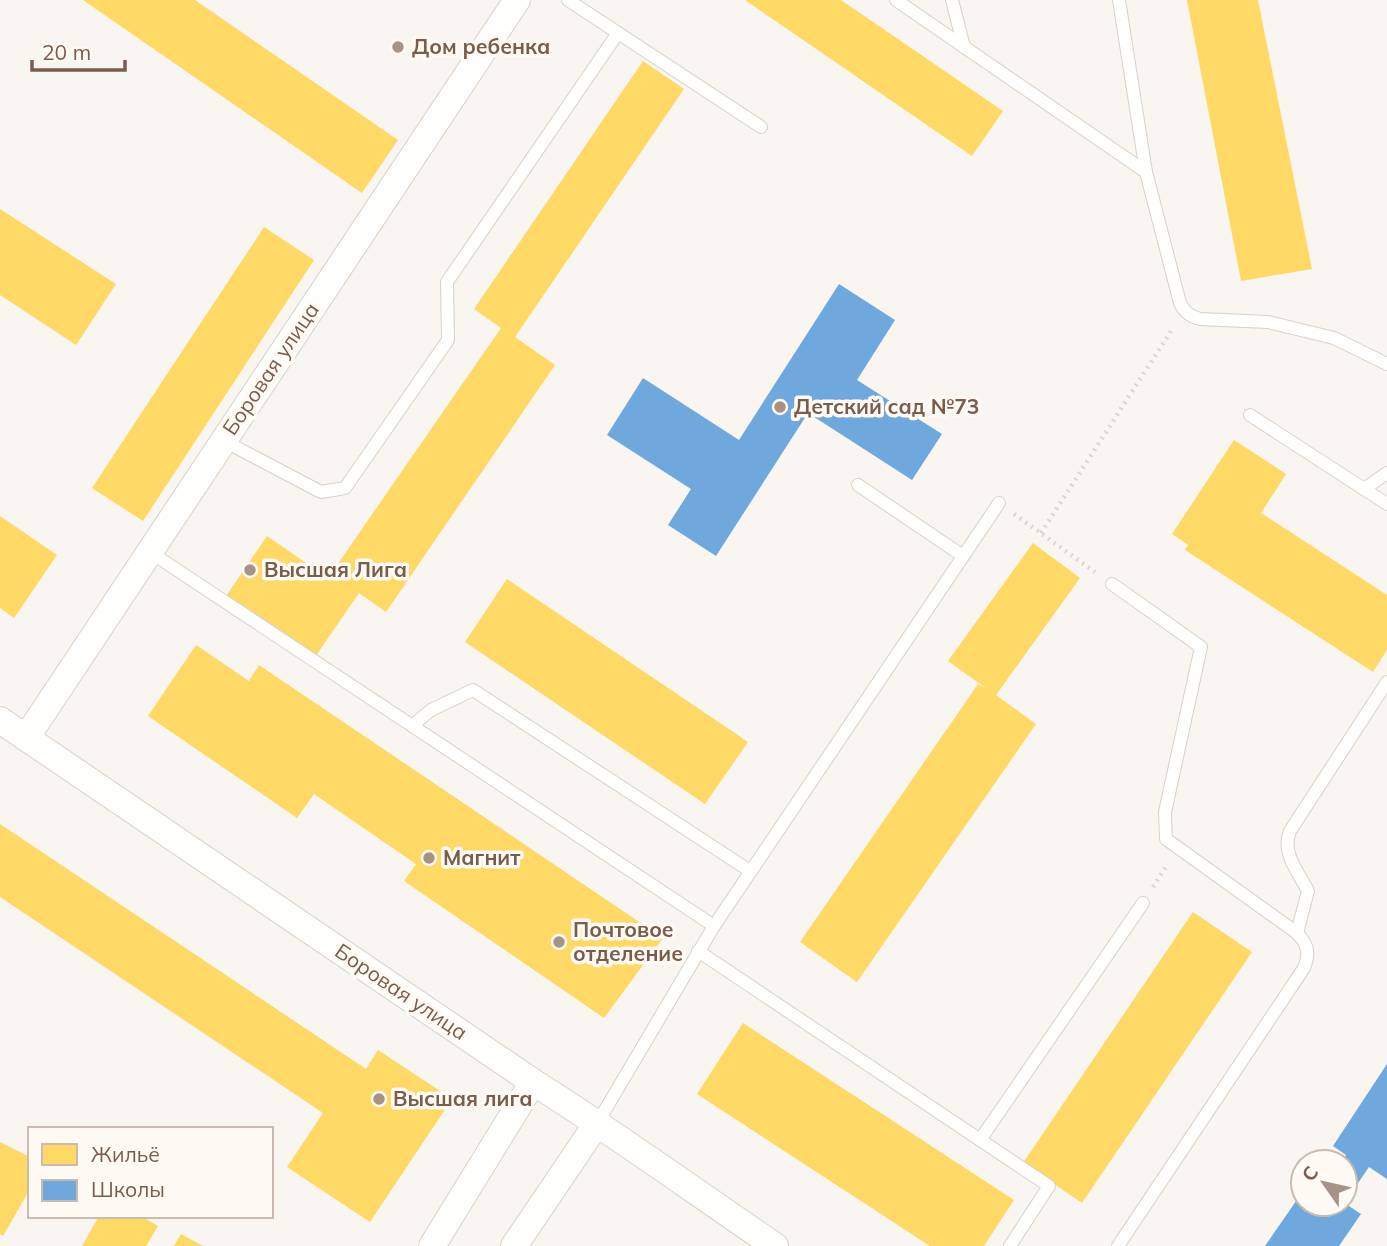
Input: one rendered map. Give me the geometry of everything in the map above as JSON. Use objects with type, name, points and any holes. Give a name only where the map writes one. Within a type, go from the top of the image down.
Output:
[{"type":"street","name":"Боровая улица","points":[[26,738],[517,0]]},
{"type":"street","name":"Боровая улица","points":[[0,720],[533,1082],[597,1122],[775,1246]]},
{"type":"street","points":[[432,1246],[533,1082]]},
{"type":"street","points":[[514,1246],[597,1122]]},
{"type":"lane","points":[[568,0],[761,127]]},
{"type":"lane","points":[[896,0],[1146,172]]},
{"type":"lane","points":[[952,0],[964,47]]},
{"type":"lane","points":[[1119,0],[1146,172],[1184,311],[1200,319],[1268,322],[1334,338],[1387,364]]},
{"type":"lane","points":[[224,441],[321,492],[345,488],[448,340],[447,282],[618,33]]},
{"type":"lane","points":[[1250,415],[1387,504]]},
{"type":"lane","points":[[1364,489],[1387,473]]},
{"type":"lane","points":[[858,485],[963,556]]},
{"type":"lane","points":[[597,1122],[714,926],[999,503]]},
{"type":"lane","points":[[150,552],[714,926]]},
{"type":"lane","points":[[1112,584],[1201,647],[1165,811],[1166,839],[1297,933],[1306,943],[1308,957],[1304,968],[1118,1246]]},
{"type":"lane","points":[[1297,933],[1308,891],[1289,854],[1286,840],[1387,682]]},
{"type":"lane","points":[[412,726],[431,710],[473,690],[750,871]]},
{"type":"lane","points":[[980,1140],[1143,903]]},
{"type":"lane","points":[[698,951],[1049,1186],[1010,1246]]},
{"type":"path","points":[[1041,533],[1184,311]]},
{"type":"path","points":[[999,503],[1112,584]]},
{"type":"path","points":[[1143,903],[1177,849]]},
{"type":"building: Жильё","points":[[83,0],[195,0],[398,140],[362,193]]},
{"type":"building: Жильё","points":[[745,0],[841,0],[1003,111],[972,156]]},
{"type":"building: Жильё","points":[[1187,0],[1258,0],[1312,269],[1241,281]]},
{"type":"building: Жильё","points":[[643,61],[684,89],[515,337],[555,365],[386,612],[359,593],[311,663],[222,602],[267,536],[328,578],[501,328],[474,309]]},
{"type":"building: Жильё","points":[[0,209],[116,284],[76,345],[0,295]]},
{"type":"building: Жильё","points":[[264,227],[314,260],[143,521],[92,488]]},
{"type":"building: Жильё","points":[[1234,440],[1286,474],[1261,513],[1387,595],[1387,650],[1373,672],[1185,550],[1188,545],[1172,534]]},
{"type":"building: Жильё","points":[[0,516],[57,555],[14,618],[0,608]]},
{"type":"building: Жильё","points":[[1033,543],[1080,578],[996,695],[1036,724],[857,982],[800,942],[978,684],[987,689],[948,661]]},
{"type":"building: Жильё","points":[[507,579],[748,742],[705,804],[465,642]]},
{"type":"building: Жильё","points":[[196,645],[249,681],[259,665],[663,938],[604,1018],[404,881],[416,864],[314,794],[297,818],[148,716]]},
{"type":"building: Жильё","points":[[0,824],[366,1069],[378,1050],[452,1099],[370,1222],[287,1167],[323,1113],[0,897]]},
{"type":"building: Жильё","points":[[1193,912],[1252,952],[1082,1203],[1023,1163]]},
{"type":"building: Жильё","points":[[743,1023],[1014,1200],[984,1246],[930,1246],[697,1094]]},
{"type":"building: Жильё","points":[[0,1142],[28,1156],[28,1192],[3,1236],[0,1234]]},
{"type":"building: Жильё","points":[[98,1218],[144,1218],[158,1226],[146,1246],[82,1246]]},
{"type":"building: Жильё","points":[[181,1234],[203,1246],[174,1246]]},
{"type":"building: Школы","points":[[839,284],[895,320],[857,380],[942,434],[912,480],[808,413],[716,556],[668,525],[691,489],[607,435],[643,378],[739,440]]},
{"type":"building: Школы","points":[[1387,1064],[1387,1179],[1369,1167],[1359,1182],[1359,1148],[1333,1146]]},
{"type":"building: Школы","points":[[1289,1211],[1289,1218],[1358,1218],[1339,1246],[1265,1246]]},
{"type":"place","name":"Дом ребенка","points":[[398,47]]},
{"type":"place","name":"Детский сад №73","points":[[780,407]]},
{"type":"place","name":"Высшая Лига","points":[[250,570]]},
{"type":"place","name":"Магнит","points":[[429,858]]},
{"type":"place","name":"Почтовое отделение","points":[[559,942]]},
{"type":"place","name":"Высшая лига","points":[[379,1099]]}]
